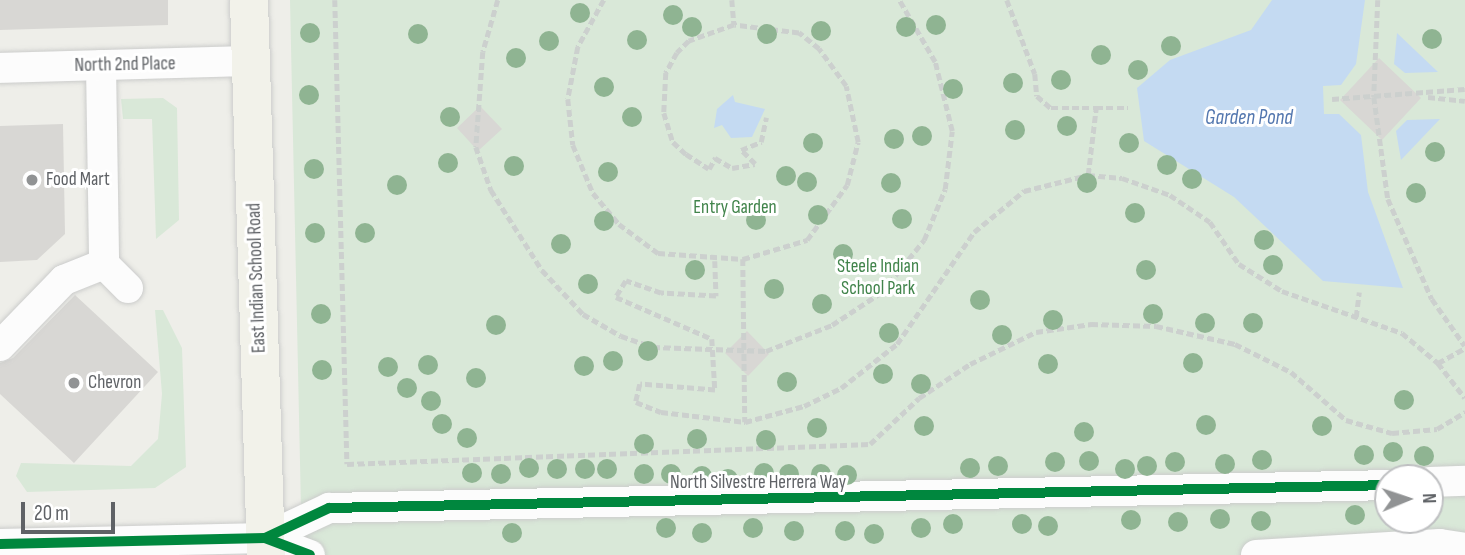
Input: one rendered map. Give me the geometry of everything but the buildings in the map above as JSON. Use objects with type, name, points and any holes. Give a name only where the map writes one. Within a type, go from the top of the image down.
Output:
[{"type":"main road","name":"East Indian School Road","points":[[249,0],[266,546]]},
{"type":"street","name":"North 2nd Place","points":[[0,68],[251,61]]},
{"type":"street","points":[[101,65],[104,264],[128,288]]},
{"type":"street","points":[[0,346],[64,280],[104,264]]},
{"type":"street","points":[[1444,482],[1465,481]]},
{"type":"street","name":"North Silvestre Herrera Way","points":[[266,546],[329,508],[913,500],[1374,485]]},
{"type":"street","points":[[1256,555],[1440,544],[1465,548]]},
{"type":"street","points":[[19,547],[266,546],[310,555]]},
{"type":"path","points":[[335,0],[347,464],[870,444],[919,398],[970,364],[1036,332],[1091,324],[1156,326],[1235,344],[1291,372],[1346,420],[1392,433],[1437,429],[1465,412]]},
{"type":"path","points":[[498,0],[483,52],[476,148],[516,235],[583,314],[653,347],[712,351],[744,351],[788,345],[832,325],[883,292],[924,240],[945,189],[952,131],[935,62],[899,0]]},
{"type":"path","points":[[604,0],[578,47],[568,99],[573,145],[593,193],[619,224],[658,253],[715,261],[743,259],[807,240],[847,186],[858,142],[846,86],[819,49],[777,26],[734,25],[689,41],[677,53],[663,97],[668,131],[709,169],[715,158],[732,167],[755,164],[741,150],[761,142],[766,118]]},
{"type":"path","points":[[732,0],[734,25]]},
{"type":"path","points":[[1007,0],[1035,74],[1037,96],[1051,108],[1128,108]]},
{"type":"path","points":[[1378,0],[1374,97],[1388,199],[1432,299],[1465,347],[1438,363]]},
{"type":"path","points":[[1420,96],[1465,89]]},
{"type":"path","points":[[1332,99],[1420,96],[1465,101]]},
{"type":"path","points":[[1088,175],[1096,108]]},
{"type":"path","points":[[715,261],[716,296],[673,295],[626,281],[617,297],[712,339],[715,390],[640,384],[636,402],[661,412],[745,422],[804,407],[859,375],[897,344],[974,232],[1024,191],[1088,175],[1122,178],[1170,195],[1210,222],[1250,271],[1282,291],[1402,333],[1438,363],[1465,398]]},
{"type":"path","points":[[743,259],[745,422]]},
{"type":"path","points":[[1356,317],[1359,292]]},
{"type":"green space","name":"Steele Indian School Park","points":[[290,0],[1465,0],[1465,555],[302,555]]},
{"type":"green space","points":[[163,98],[177,108],[179,220],[156,239],[152,119],[123,119],[121,99]]},
{"type":"green space","points":[[155,310],[163,310],[182,348],[186,467],[155,488],[27,492],[16,476],[21,463],[131,466],[158,439],[162,394]]},
{"type":"water","name":"Garden Pond","points":[[1272,0],[1365,0],[1356,64],[1341,85],[1323,86],[1324,114],[1339,114],[1361,135],[1368,192],[1403,288],[1323,281],[1234,197],[1144,141],[1137,88],[1170,60],[1251,30]]},
{"type":"water","points":[[1397,33],[1438,72],[1405,73],[1394,64]]},
{"type":"water","points":[[733,95],[735,102],[765,109],[752,137],[731,138],[722,125],[714,128],[717,109]]},
{"type":"water","points":[[1440,119],[1401,160],[1396,131],[1407,120]]},
{"type":"cycle path","points":[[265,538],[329,508],[1374,485]]},
{"type":"cycle path","points":[[0,544],[265,538],[310,555]]},
{"type":"place","name":"Food Mart","points":[[32,180]]},
{"type":"place","name":"Chevron","points":[[74,383]]},
{"type":"park label","name":"Entry Garden","points":[[735,208]]}]
